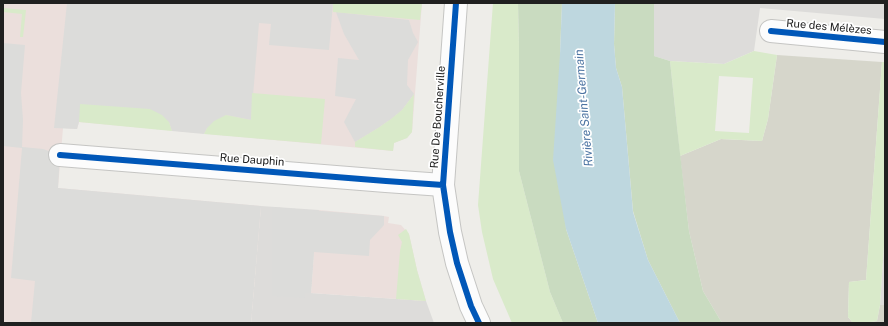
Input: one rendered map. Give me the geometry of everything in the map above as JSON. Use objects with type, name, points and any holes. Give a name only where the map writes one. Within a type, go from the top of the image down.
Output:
[{"type":"street","name":"Rue De Boucherville","points":[[456,3],[443,184],[450,232],[457,263],[471,306],[479,323]]},
{"type":"street","name":"Rue des Mélèzes","points":[[772,31],[885,42]]},
{"type":"street","name":"Rue Dauphin","points":[[60,156],[443,184]]},
{"type":"shaded area","points":[[3,3],[422,3],[412,132],[407,138],[394,143],[393,151],[79,122],[77,129],[63,128],[58,188],[261,206],[251,323],[3,323]]},
{"type":"shaded area","points":[[67,3],[333,3],[329,50],[269,45],[271,24],[259,23],[251,120],[226,115],[207,128],[204,134],[172,131],[169,122],[79,122],[77,129],[54,128]]},
{"type":"shaded area","points":[[654,3],[885,3],[885,19],[760,8],[754,51],[724,64],[670,61],[654,56]]},
{"type":"shaded area","points":[[336,12],[409,20],[413,33],[418,42],[408,60],[407,85],[414,94],[402,110],[391,119],[355,142],[344,122],[356,99],[335,96],[338,58],[359,60],[344,34]]},
{"type":"shaded area","points":[[3,43],[25,45],[21,93],[23,120],[22,147],[43,149],[60,155],[58,188],[261,206],[251,323],[31,323],[35,281],[11,278],[22,148],[3,146]]},
{"type":"shaded area","points":[[777,55],[882,62],[866,280],[849,282],[848,317],[853,323],[722,323],[703,291],[689,231],[680,156],[721,139],[762,141],[768,119]]},
{"type":"shaded area","points":[[261,206],[319,210],[311,293],[426,301],[434,323],[251,323]]},
{"type":"shaded area","points":[[272,207],[384,216],[384,225],[370,240],[369,256],[314,252],[311,293],[305,293],[305,298],[272,296]]},
{"type":"shaded area","points":[[319,210],[384,216],[389,217],[388,223],[401,225],[409,234],[426,301],[311,293]]},
{"type":"shaded area","points":[[885,231],[885,305],[880,305]]},
{"type":"shaded area","points":[[880,305],[885,305],[885,323],[865,323],[877,321]]},
{"type":"green space","points":[[333,3],[422,3],[420,20],[333,12]]},
{"type":"green space","points":[[493,3],[518,3],[519,171],[550,292],[563,323],[512,323],[493,279],[482,232],[478,205]]},
{"type":"green space","points":[[518,3],[562,3],[560,54],[566,229],[598,323],[563,323],[550,292],[519,171]]},
{"type":"green space","points":[[615,3],[654,3],[654,56],[670,61],[689,231],[703,291],[722,323],[680,323],[648,260],[633,211],[622,87],[616,68],[614,44]]},
{"type":"green space","points":[[3,8],[26,10],[23,37],[20,37],[22,14],[3,12]]},
{"type":"green space","points":[[754,51],[777,55],[768,119],[762,141],[721,139],[680,156],[670,61],[724,64]],"holes":[[[719,76],[753,78],[749,133],[715,131]]]},
{"type":"green space","points":[[882,62],[885,62],[885,231],[880,305],[877,321],[853,323],[848,317],[849,282],[866,280]]},
{"type":"green space","points":[[252,93],[325,99],[321,144],[204,134],[207,128],[214,121],[226,115],[251,120]]},
{"type":"green space","points":[[414,94],[412,132],[407,138],[394,143],[393,151],[355,147],[355,142],[378,128],[402,110]]},
{"type":"green space","points":[[80,104],[150,109],[162,115],[169,122],[172,131],[79,122]]},
{"type":"green space","points":[[406,229],[409,234],[426,301],[396,299],[402,242],[398,235]]},
{"type":"water","name":"Rivière Saint-Germain","points":[[562,3],[615,3],[614,44],[616,68],[622,87],[633,212],[648,260],[680,323],[598,323],[566,229],[553,160]]},
{"type":"cycle path","points":[[456,3],[443,185],[450,232],[457,263],[471,306],[479,323]]},
{"type":"cycle path","points":[[771,31],[885,42]]},
{"type":"cycle path","points":[[60,155],[443,185]]}]
